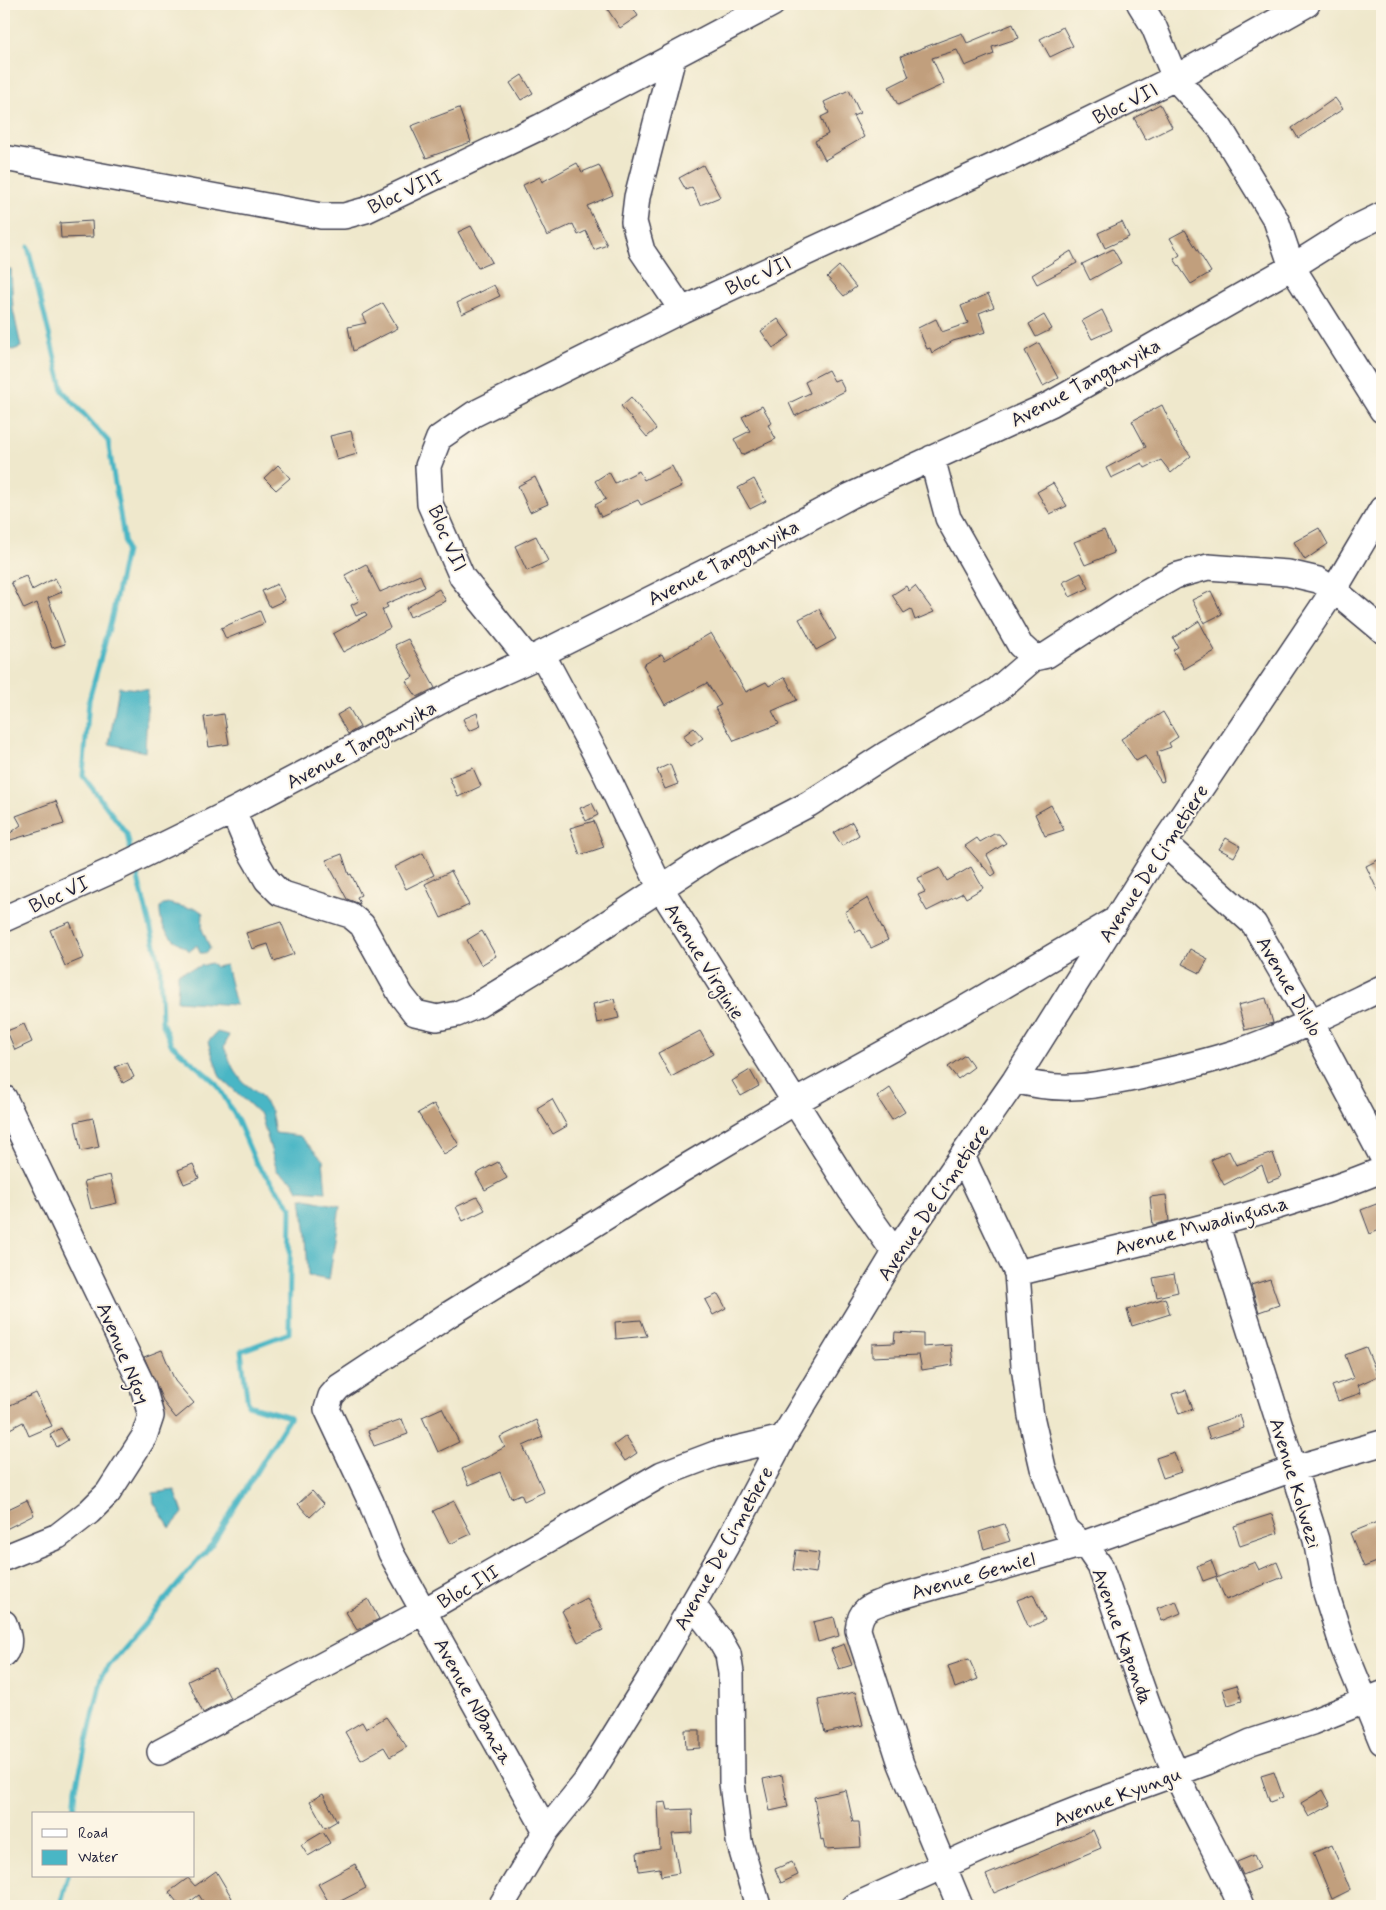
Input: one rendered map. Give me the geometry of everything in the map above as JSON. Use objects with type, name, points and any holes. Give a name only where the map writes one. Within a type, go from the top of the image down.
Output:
[{"type":"street","name":"Bloc VIII","points":[[4,158],[321,216],[344,216],[366,210],[540,127],[772,4]]},
{"type":"street","points":[[1140,4],[1154,27],[1175,78],[1220,128],[1276,220],[1292,267],[1382,410]]},
{"type":"street","name":"Bloc VII","points":[[535,657],[462,577],[430,504],[428,466],[439,438],[474,414],[682,310],[1007,160],[1175,78],[1307,4]]},
{"type":"street","points":[[673,57],[637,197],[634,222],[642,251],[682,310]]},
{"type":"street","name":"Avenue Tanganyika","points":[[151,851],[233,811],[456,693],[535,657],[753,548],[850,496],[1051,404],[1292,267],[1349,231],[1382,215]]},
{"type":"street","points":[[932,458],[948,518],[1020,645],[1034,658]]},
{"type":"street","name":"Avenue De Cimetiere","points":[[502,1906],[546,1831],[585,1782],[610,1744],[726,1546],[782,1438],[895,1253],[963,1158],[1015,1080],[1164,843],[1334,590],[1382,509]]},
{"type":"street","points":[[233,811],[249,849],[267,880],[280,892],[350,915],[362,925],[401,995],[416,1013],[437,1018],[457,1014],[478,1005],[711,856],[808,804],[888,753],[997,690],[1034,658],[1047,655],[1132,600],[1175,576],[1208,568],[1288,573],[1318,580],[1334,590],[1382,630]]},
{"type":"street","name":"Avenue Virginie","points":[[535,657],[602,766],[661,889],[851,1191],[895,1253]]},
{"type":"street","name":"Avenue Dilolo","points":[[1164,843],[1254,924],[1311,1022],[1382,1156]]},
{"type":"street","name":"Bloc VI","points":[[4,919],[151,851]]},
{"type":"street","points":[[795,1102],[964,1008],[1118,918]]},
{"type":"street","points":[[1015,1080],[1038,1087],[1098,1086],[1193,1066],[1244,1050],[1311,1022],[1382,988]]},
{"type":"street","name":"Avenue Ngoy","points":[[4,1098],[144,1387],[150,1416],[144,1437],[108,1493],[89,1512],[58,1536],[4,1558]]},
{"type":"street","name":"Avenue NBanza","points":[[546,1831],[391,1553],[371,1502],[327,1409],[331,1396],[339,1387],[448,1315],[673,1175],[795,1102]]},
{"type":"street","name":"Avenue Kaponda","points":[[963,1158],[1017,1273],[1028,1391],[1043,1468],[1066,1530],[1083,1544],[1100,1566],[1153,1720],[1176,1774],[1226,1870],[1241,1906]]},
{"type":"street","name":"Avenue Mwadingusha","points":[[1017,1273],[1216,1223],[1341,1186],[1382,1170]]},
{"type":"street","name":"Avenue Kolwezi","points":[[1216,1223],[1292,1469],[1316,1540],[1326,1593],[1343,1647],[1374,1696],[1382,1742]]},
{"type":"street","name":"Bloc III","points":[[160,1752],[424,1611],[662,1474],[715,1454],[782,1438]]},
{"type":"street","name":"Avenue Gemiel","points":[[960,1906],[901,1764],[858,1630],[859,1617],[869,1607],[883,1601],[1083,1544],[1292,1469],[1382,1443]]},
{"type":"street","points":[[692,1604],[720,1640],[728,1654],[731,1673],[732,1783],[739,1841],[758,1906]]},
{"type":"street","points":[[4,1623],[9,1636],[8,1649],[4,1654]]},
{"type":"street","name":"Avenue Kyungu","points":[[855,1906],[998,1842],[1091,1804],[1176,1774],[1374,1696]]},
{"type":"water","points":[[4,268],[11,269],[13,309],[21,347],[13,350],[4,348]]},
{"type":"water","points":[[119,687],[148,690],[145,752],[109,744]]},
{"type":"water","points":[[167,903],[196,908],[203,913],[202,929],[210,948],[207,953],[200,953],[197,945],[190,951],[168,934],[160,915],[160,907]]},
{"type":"water","points":[[211,963],[216,967],[226,965],[236,1005],[177,1001],[178,973]]},
{"type":"water","points":[[217,1032],[229,1035],[224,1047],[233,1068],[243,1082],[260,1095],[271,1111],[275,1133],[300,1136],[323,1160],[326,1192],[298,1190],[293,1181],[277,1171],[261,1115],[220,1077],[208,1042]]},
{"type":"water","points":[[301,1198],[340,1206],[329,1280],[308,1276],[306,1235]]},
{"type":"water","points":[[175,1490],[183,1513],[170,1528],[154,1503],[153,1493]]},
{"type":"building","points":[[604,4],[631,4],[638,16],[620,28]]},
{"type":"building","points":[[1013,24],[1019,38],[992,47],[994,54],[965,66],[957,50],[932,58],[944,84],[898,105],[889,87],[909,77],[901,56],[962,33],[967,43]]},
{"type":"building","points":[[1063,27],[1073,46],[1050,57],[1040,39]]},
{"type":"building","points":[[522,75],[533,93],[521,100],[510,83]]},
{"type":"building","points":[[849,90],[860,113],[853,116],[864,137],[825,160],[815,141],[828,134],[821,117],[829,113],[824,102]]},
{"type":"building","points":[[1335,98],[1343,109],[1298,138],[1292,128]]},
{"type":"building","points":[[1160,104],[1172,127],[1146,140],[1134,118]]},
{"type":"building","points":[[459,108],[471,142],[426,158],[411,126]]},
{"type":"building","points":[[577,163],[582,172],[599,165],[613,195],[587,206],[607,245],[594,250],[586,231],[578,235],[573,224],[547,236],[523,185],[540,177],[542,182]]},
{"type":"building","points":[[703,165],[720,197],[700,205],[692,187],[686,190],[679,178]]},
{"type":"building","points":[[92,221],[93,237],[61,238],[60,223]]},
{"type":"building","points":[[1122,222],[1129,237],[1105,248],[1098,233]]},
{"type":"building","points":[[471,226],[492,262],[478,268],[458,232]]},
{"type":"building","points":[[1185,230],[1211,272],[1191,284],[1174,259],[1180,255],[1170,238]]},
{"type":"building","points":[[1113,249],[1121,263],[1090,280],[1082,264]]},
{"type":"building","points":[[1071,251],[1077,263],[1037,284],[1032,275]]},
{"type":"building","points":[[839,266],[856,287],[844,296],[827,277]]},
{"type":"building","points":[[494,285],[500,296],[462,314],[457,303]]},
{"type":"building","points":[[988,294],[994,307],[979,313],[986,332],[953,341],[932,353],[930,348],[927,349],[918,328],[936,319],[942,332],[968,323],[961,306]]},
{"type":"building","points":[[383,303],[398,328],[353,351],[348,327],[366,323],[362,315]]},
{"type":"building","points":[[1102,310],[1112,330],[1092,339],[1082,321]]},
{"type":"building","points":[[1044,315],[1052,329],[1036,337],[1029,324]]},
{"type":"building","points":[[778,319],[790,336],[773,348],[761,331]]},
{"type":"building","points":[[1039,343],[1058,378],[1043,386],[1025,351]]},
{"type":"building","points":[[828,370],[834,381],[839,379],[845,391],[795,416],[789,403],[810,393],[805,382]]},
{"type":"building","points":[[631,397],[656,429],[647,437],[621,406]]},
{"type":"building","points":[[1162,405],[1179,441],[1191,456],[1171,473],[1161,460],[1145,468],[1142,463],[1111,478],[1106,468],[1146,447],[1132,421]]},
{"type":"building","points":[[762,406],[772,423],[768,425],[776,439],[742,455],[734,439],[750,431],[742,417]]},
{"type":"building","points":[[351,431],[357,454],[337,460],[330,436]]},
{"type":"building","points":[[278,465],[290,478],[276,490],[264,478]]},
{"type":"building","points":[[672,466],[682,486],[641,505],[638,500],[601,517],[595,505],[606,499],[595,481],[609,472],[615,483],[639,471],[644,480]]},
{"type":"building","points":[[535,477],[548,504],[530,512],[518,486]]},
{"type":"building","points":[[754,479],[766,501],[750,509],[738,488]]},
{"type":"building","points":[[1053,483],[1067,506],[1050,514],[1037,492]]},
{"type":"building","points":[[1319,528],[1328,544],[1305,560],[1294,542]]},
{"type":"building","points":[[1104,530],[1114,553],[1085,565],[1074,542]]},
{"type":"building","points":[[536,536],[548,561],[527,571],[515,546]]},
{"type":"building","points":[[366,564],[380,592],[420,575],[425,587],[386,604],[388,607],[382,610],[390,628],[343,652],[333,634],[367,615],[365,612],[356,616],[351,605],[359,601],[345,575]]},
{"type":"building","points":[[1081,573],[1089,588],[1070,597],[1063,582]]},
{"type":"building","points":[[26,576],[32,590],[55,578],[62,592],[48,598],[65,644],[52,648],[37,603],[24,609],[11,582]]},
{"type":"building","points":[[277,584],[285,600],[270,607],[262,591]]},
{"type":"building","points":[[906,586],[909,591],[915,586],[934,612],[915,620],[911,609],[904,613],[892,595]]},
{"type":"building","points":[[439,589],[446,601],[410,617],[406,608]]},
{"type":"building","points":[[1211,591],[1222,614],[1204,623],[1192,600]]},
{"type":"building","points":[[819,609],[836,639],[816,650],[799,619]]},
{"type":"building","points":[[260,611],[265,623],[226,639],[221,628]]},
{"type":"building","points":[[1199,621],[1215,651],[1184,669],[1173,650],[1178,647],[1173,638]]},
{"type":"building","points":[[711,633],[746,692],[766,682],[769,686],[785,677],[797,700],[772,711],[779,724],[734,741],[715,708],[721,705],[707,683],[665,705],[643,665],[662,654],[665,660]]},
{"type":"building","points":[[408,639],[435,688],[417,697],[406,681],[413,677],[395,645]]},
{"type":"building","points":[[349,708],[360,727],[348,734],[337,715]]},
{"type":"building","points":[[1163,712],[1178,737],[1169,743],[1171,747],[1157,752],[1164,781],[1161,782],[1145,756],[1136,761],[1121,739]]},
{"type":"building","points":[[477,713],[481,726],[469,731],[463,719]]},
{"type":"building","points":[[224,714],[229,744],[209,747],[204,717]]},
{"type":"building","points":[[694,728],[703,738],[691,746],[683,736]]},
{"type":"building","points":[[670,764],[678,784],[665,789],[657,770]]},
{"type":"building","points":[[473,768],[481,786],[458,797],[449,777]]},
{"type":"building","points":[[56,801],[64,824],[4,842],[4,838],[21,825],[16,816]]},
{"type":"building","points":[[592,803],[598,815],[586,821],[580,808]]},
{"type":"building","points":[[1051,805],[1064,830],[1045,836],[1035,814]]},
{"type":"building","points":[[594,821],[604,847],[580,855],[570,828]]},
{"type":"building","points":[[852,822],[859,835],[842,846],[834,833]]},
{"type":"building","points":[[994,834],[999,834],[1006,843],[987,855],[996,873],[992,876],[965,846],[977,838],[980,842]]},
{"type":"building","points":[[1226,838],[1240,846],[1234,857],[1219,849]]},
{"type":"building","points":[[423,853],[434,875],[406,889],[395,867]]},
{"type":"building","points":[[342,854],[349,875],[351,874],[361,895],[357,897],[360,904],[347,899],[326,860]]},
{"type":"building","points":[[1382,858],[1382,900],[1366,866]]},
{"type":"building","points":[[971,867],[983,888],[966,898],[963,893],[927,911],[918,895],[925,892],[918,878],[940,868],[947,881]]},
{"type":"building","points":[[451,871],[469,905],[441,918],[425,884]]},
{"type":"building","points":[[868,898],[888,940],[871,948],[861,930],[856,932],[845,912]]},
{"type":"building","points":[[70,922],[84,958],[65,966],[50,930]]},
{"type":"building","points":[[281,922],[294,954],[274,961],[268,944],[252,949],[246,933]]},
{"type":"building","points":[[482,931],[496,956],[481,965],[467,940]]},
{"type":"building","points":[[1190,949],[1208,959],[1200,973],[1182,964]]},
{"type":"building","points":[[1266,998],[1273,1023],[1245,1030],[1238,1005]]},
{"type":"building","points":[[614,999],[619,1018],[597,1023],[593,1004]]},
{"type":"building","points":[[24,1024],[32,1042],[15,1050],[7,1031]]},
{"type":"building","points":[[700,1031],[713,1054],[671,1077],[658,1053]]},
{"type":"building","points":[[965,1055],[974,1067],[958,1079],[948,1067]]},
{"type":"building","points":[[127,1062],[134,1077],[123,1083],[115,1067]]},
{"type":"building","points":[[750,1070],[759,1086],[741,1096],[732,1081]]},
{"type":"building","points":[[890,1088],[905,1112],[892,1120],[877,1097]]},
{"type":"building","points":[[552,1099],[567,1126],[553,1134],[537,1108]]},
{"type":"building","points":[[434,1104],[459,1145],[444,1154],[418,1113]]},
{"type":"building","points":[[93,1118],[99,1147],[81,1151],[75,1122]]},
{"type":"building","points":[[1229,1151],[1236,1165],[1273,1153],[1281,1177],[1268,1182],[1262,1165],[1224,1185],[1211,1160]]},
{"type":"building","points":[[498,1162],[507,1178],[485,1190],[476,1174]]},
{"type":"building","points":[[193,1164],[199,1178],[184,1184],[178,1170]]},
{"type":"building","points":[[110,1175],[117,1203],[91,1209],[84,1181]]},
{"type":"building","points":[[1166,1195],[1169,1221],[1153,1225],[1150,1197]]},
{"type":"building","points":[[477,1197],[485,1210],[463,1221],[456,1207]]},
{"type":"building","points":[[1379,1203],[1382,1213],[1382,1229],[1370,1234],[1361,1210]]},
{"type":"building","points":[[1174,1274],[1178,1292],[1157,1297],[1153,1278]]},
{"type":"building","points":[[1270,1279],[1279,1305],[1259,1312],[1251,1285]]},
{"type":"building","points":[[718,1294],[726,1308],[713,1315],[705,1300]]},
{"type":"building","points":[[1165,1298],[1170,1314],[1132,1326],[1127,1310]]},
{"type":"building","points":[[641,1320],[647,1336],[616,1339],[615,1322]]},
{"type":"building","points":[[895,1332],[923,1334],[923,1347],[951,1345],[953,1365],[922,1370],[919,1355],[872,1357],[872,1344],[894,1343]]},
{"type":"building","points":[[1366,1347],[1378,1376],[1358,1385],[1361,1393],[1338,1401],[1332,1386],[1354,1378],[1345,1355]]},
{"type":"building","points":[[162,1350],[175,1381],[194,1403],[176,1418],[164,1403],[144,1357]]},
{"type":"building","points":[[1186,1390],[1193,1409],[1179,1414],[1172,1394]]},
{"type":"building","points":[[36,1393],[52,1426],[29,1436],[23,1422],[4,1432],[4,1408]]},
{"type":"building","points":[[442,1408],[459,1442],[438,1452],[422,1417]]},
{"type":"building","points":[[1240,1415],[1244,1428],[1210,1439],[1206,1427]]},
{"type":"building","points":[[402,1419],[408,1434],[374,1446],[368,1431]]},
{"type":"building","points":[[536,1420],[543,1437],[523,1446],[544,1492],[524,1501],[521,1494],[511,1498],[500,1472],[469,1485],[462,1469],[505,1447],[500,1437]]},
{"type":"building","points":[[61,1428],[68,1440],[57,1447],[50,1435]]},
{"type":"building","points":[[626,1436],[637,1453],[625,1461],[614,1445]]},
{"type":"building","points":[[1174,1452],[1181,1472],[1163,1478],[1156,1458]]},
{"type":"building","points":[[312,1491],[324,1504],[310,1517],[298,1504]]},
{"type":"building","points":[[27,1500],[34,1515],[4,1530],[4,1511]]},
{"type":"building","points":[[454,1501],[471,1534],[450,1544],[433,1511]]},
{"type":"building","points":[[1272,1514],[1278,1533],[1240,1546],[1234,1526]]},
{"type":"building","points":[[1382,1520],[1382,1560],[1364,1567],[1350,1533]]},
{"type":"building","points":[[1004,1524],[1010,1541],[984,1549],[979,1532]]},
{"type":"building","points":[[796,1550],[819,1553],[816,1573],[793,1570]]},
{"type":"building","points":[[1211,1560],[1217,1576],[1203,1581],[1197,1566]]},
{"type":"building","points":[[1255,1562],[1259,1570],[1277,1562],[1283,1577],[1226,1600],[1216,1578]]},
{"type":"building","points":[[1033,1594],[1045,1620],[1029,1628],[1017,1600]]},
{"type":"building","points":[[587,1598],[603,1630],[578,1642],[562,1611]]},
{"type":"building","points":[[368,1599],[379,1619],[357,1630],[346,1612]]},
{"type":"building","points":[[1176,1601],[1181,1613],[1162,1621],[1157,1608]]},
{"type":"building","points":[[834,1617],[839,1636],[818,1642],[813,1622]]},
{"type":"building","points":[[844,1644],[852,1665],[839,1669],[831,1649]]},
{"type":"building","points":[[969,1659],[978,1679],[955,1688],[948,1666]]},
{"type":"building","points":[[215,1668],[230,1698],[203,1713],[188,1681]]},
{"type":"building","points":[[1237,1685],[1242,1701],[1228,1705],[1223,1689]]},
{"type":"building","points":[[855,1692],[863,1725],[825,1733],[818,1700]]},
{"type":"building","points":[[386,1717],[407,1747],[390,1757],[384,1747],[361,1760],[345,1732],[362,1722],[366,1729]]},
{"type":"building","points":[[685,1730],[700,1730],[700,1748],[686,1749]]},
{"type":"building","points":[[1274,1772],[1283,1797],[1270,1802],[1261,1776]]},
{"type":"building","points":[[782,1775],[788,1807],[770,1811],[763,1779]]},
{"type":"building","points":[[846,1790],[853,1822],[859,1822],[861,1847],[825,1849],[823,1839],[821,1840],[814,1797]]},
{"type":"building","points":[[1323,1790],[1331,1805],[1309,1817],[1301,1803]]},
{"type":"building","points":[[323,1794],[337,1821],[325,1828],[310,1801]]},
{"type":"building","points":[[666,1802],[668,1810],[692,1809],[693,1833],[672,1834],[679,1873],[661,1876],[660,1868],[639,1871],[637,1853],[660,1849],[658,1803]]},
{"type":"building","points":[[1093,1830],[1101,1848],[994,1893],[986,1875]]},
{"type":"building","points":[[323,1832],[330,1843],[308,1856],[301,1845]]},
{"type":"building","points":[[1332,1845],[1350,1890],[1332,1899],[1313,1853]]},
{"type":"building","points":[[1254,1855],[1260,1868],[1243,1875],[1237,1862]]},
{"type":"building","points":[[792,1862],[798,1875],[781,1883],[775,1869]]},
{"type":"building","points":[[355,1864],[366,1888],[331,1906],[318,1884]]},
{"type":"building","points":[[216,1871],[232,1898],[218,1906],[206,1906],[199,1895],[184,1906],[180,1906],[169,1892],[188,1878],[195,1886]]},
{"type":"waterway","points":[[28,247],[63,391],[108,441],[126,551],[111,621],[89,700],[83,776],[127,834],[131,853]]},
{"type":"waterway","points":[[74,1812],[76,1788],[103,1673],[212,1544],[290,1417],[248,1405],[241,1351],[289,1333],[291,1207],[256,1163],[237,1119],[217,1084],[171,1044],[162,1022],[160,965],[135,866]]},
{"type":"waterway","points":[[60,1906],[67,1878]]}]
